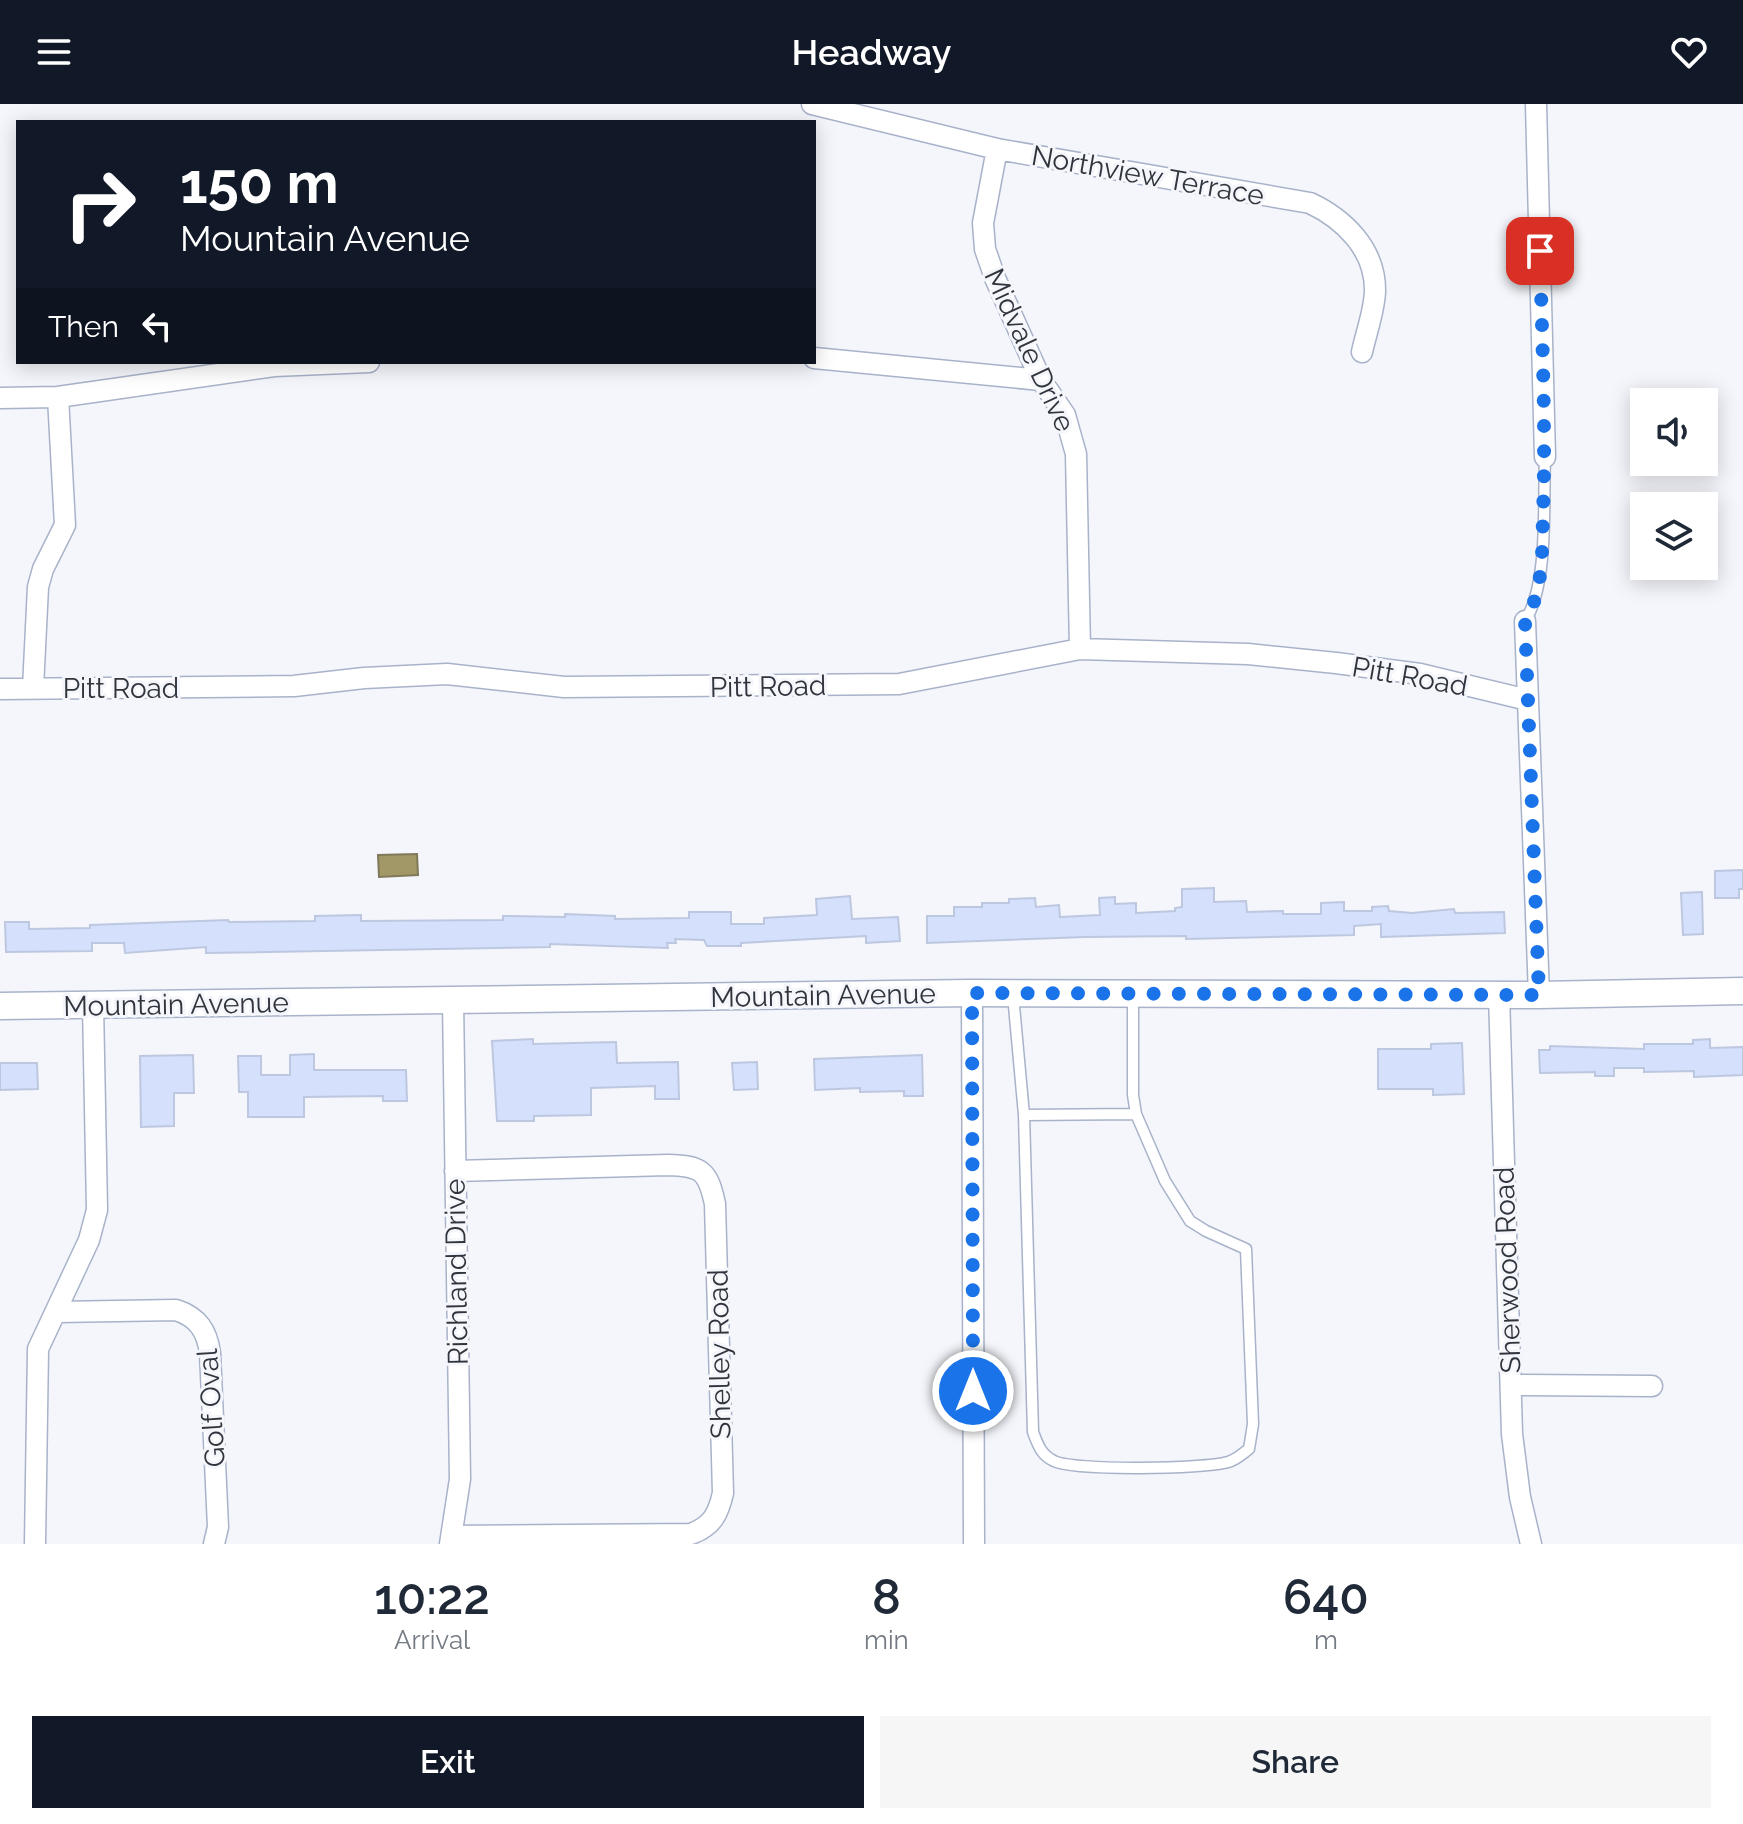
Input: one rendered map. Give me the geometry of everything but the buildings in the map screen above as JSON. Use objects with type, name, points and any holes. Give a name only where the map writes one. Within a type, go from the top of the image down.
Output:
[{"type":"street","name":"Northview Terrace","points":[[812,104],[879,112],[997,149],[1310,203],[1346,225],[1359,242],[1372,270],[1375,291],[1362,352]]},
{"type":"street","points":[[1536,104],[1545,457]]},
{"type":"street","name":"Midvale Drive","points":[[997,149],[983,223],[985,249],[1041,380],[1065,415],[1076,454],[1080,649]]},
{"type":"street","points":[[816,358],[1041,380]]},
{"type":"street","points":[[0,398],[58,397],[274,366],[322,364]]},
{"type":"street","points":[[33,688],[38,587],[43,569],[65,525],[58,397]]},
{"type":"street","points":[[1525,621],[1539,995]]},
{"type":"street","name":"Pitt Road","points":[[0,689],[294,686],[364,678],[447,674],[564,687],[899,684],[1080,649],[1248,654],[1336,663],[1420,674],[1528,700]]},
{"type":"street","name":"Mountain Avenue","points":[[0,1006],[972,993],[1539,995],[1743,991]]},
{"type":"street","points":[[972,993],[974,1544]]},
{"type":"street","name":"Sherwood Road","points":[[1499,994],[1512,1434],[1520,1497],[1531,1544]]},
{"type":"street","name":"Richland Drive","points":[[451,1540],[460,1479],[453,1000]]},
{"type":"street","points":[[35,1544],[38,1349],[89,1240],[97,1210],[93,1005]]},
{"type":"street","name":"Shelley Road","points":[[451,1540],[691,1534],[706,1528],[716,1517],[723,1493],[715,1204],[710,1183],[703,1172],[692,1166],[668,1165],[455,1171]]},
{"type":"street","name":"Golf Oval","points":[[57,1312],[176,1310],[194,1318],[203,1328],[210,1353],[218,1527],[214,1544]]},
{"type":"street","points":[[1511,1385],[1652,1386]]},
{"type":"lane","points":[[1525,621],[1535,603],[1540,571],[1545,457]]},
{"type":"lane","points":[[1013,993],[1024,1115],[1033,1432],[1040,1452],[1054,1462],[1081,1468],[1209,1466],[1231,1462],[1249,1449],[1253,1424],[1246,1249],[1190,1221],[1165,1181],[1136,1114],[1133,1095],[1133,994]]},
{"type":"lane","points":[[1024,1115],[1136,1114]]},
{"type":"shaded area","points":[[417,854],[418,875],[379,877],[378,855]]},
{"type":"route","points":[[973,1391],[972,993],[1539,995],[1525,621],[1533,610],[1540,571],[1545,457],[1540,251]]}]
